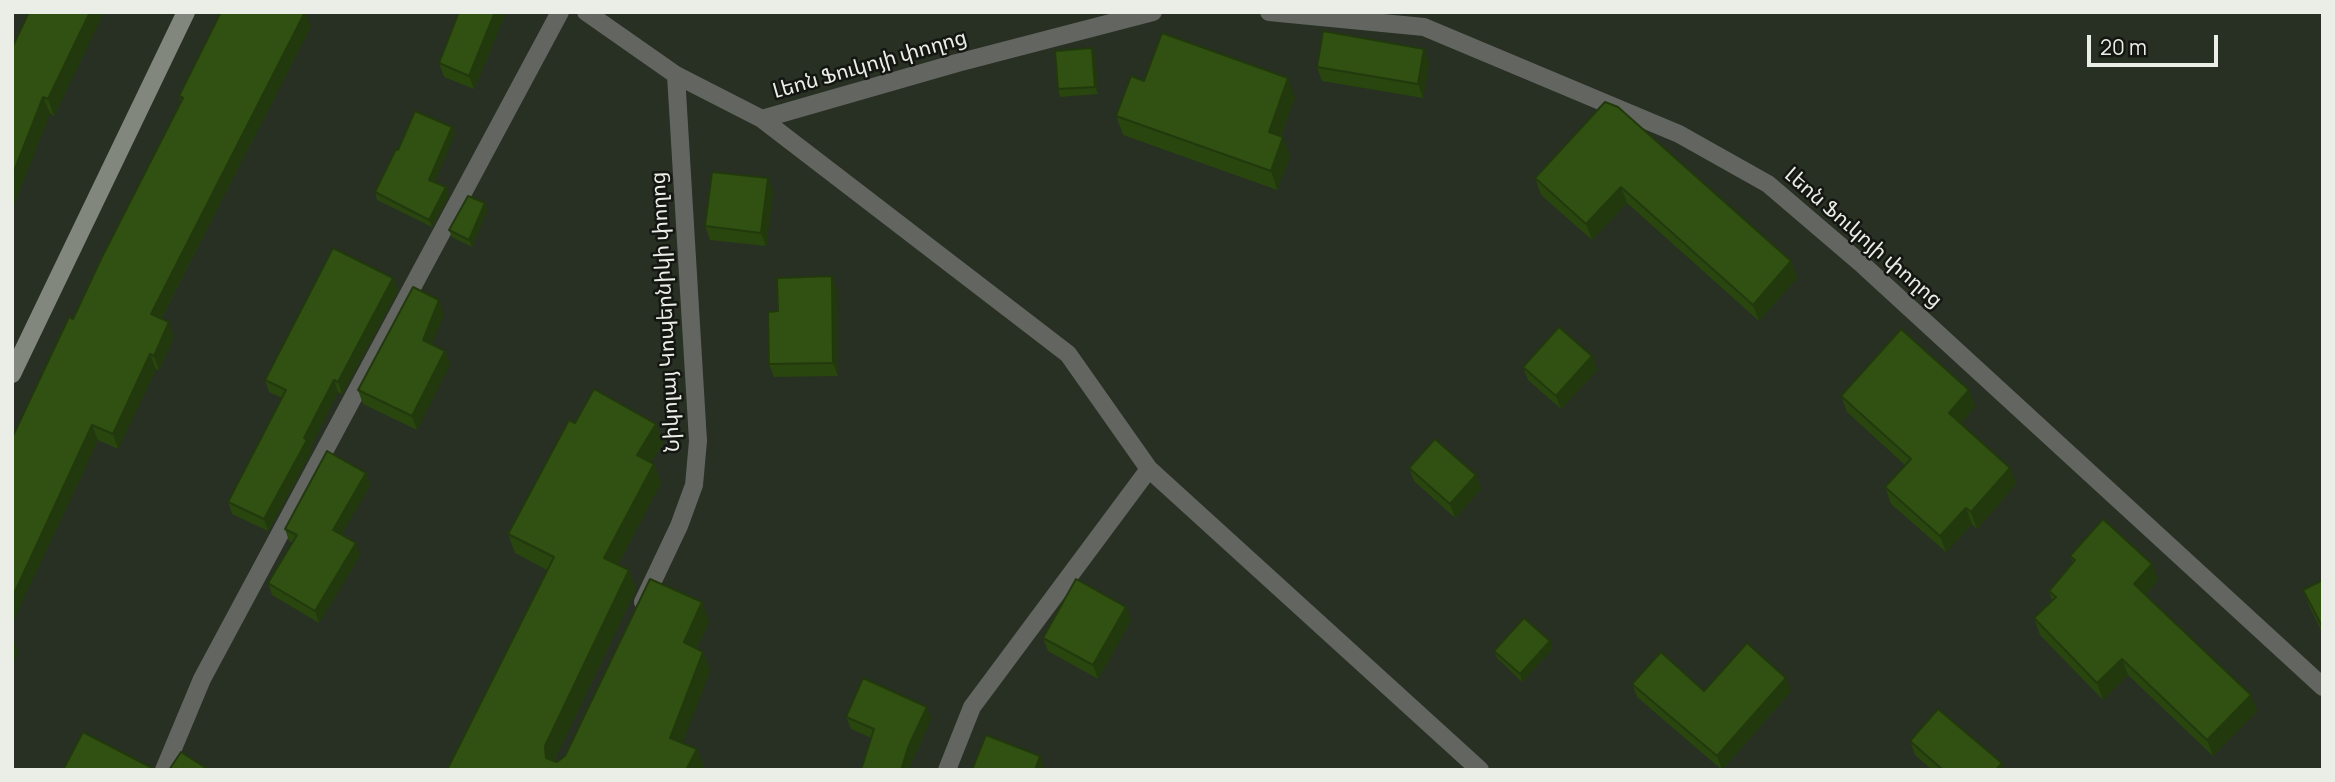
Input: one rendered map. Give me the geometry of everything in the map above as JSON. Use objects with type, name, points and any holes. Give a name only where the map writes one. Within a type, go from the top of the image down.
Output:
[{"type":"main road","points":[[12,374],[186,12]]},
{"type":"street","points":[[164,770],[202,679],[559,12]]},
{"type":"street","points":[[586,12],[676,75],[762,120],[1068,354],[1149,469],[1480,770]]},
{"type":"street","name":"Լեոն Ֆուկոյի փողոց","points":[[762,120],[957,63],[1153,12]]},
{"type":"street","name":"Լեոն Ֆուկոյի փողոց","points":[[1269,12],[1424,27],[1679,134],[1768,184],[1864,266],[2323,687]]},
{"type":"street","name":"Նիկոլայ Կոպերնիկի փողոց","points":[[633,624],[683,516],[694,485],[698,440],[676,75]]},
{"type":"street","points":[[947,770],[972,707],[1149,469]]},
{"type":"building","points":[[29,12],[90,12],[48,99],[43,97],[12,176],[12,48]]},
{"type":"building","points":[[221,12],[305,12],[151,314],[169,322],[154,356],[150,354],[113,434],[92,425],[12,598],[12,438],[69,317],[73,319],[183,98],[179,96]]},
{"type":"building","points":[[459,12],[495,12],[469,76],[439,63]]},
{"type":"building","points":[[1323,31],[1424,49],[1418,84],[1317,67]]},
{"type":"building","points":[[1162,33],[1288,78],[1269,132],[1283,137],[1271,171],[1116,116],[1131,76],[1144,81]]},
{"type":"building","points":[[1092,48],[1095,87],[1058,89],[1055,51]]},
{"type":"building","points":[[1605,102],[1618,107],[1791,261],[1753,305],[1621,187],[1586,224],[1535,178]]},
{"type":"building","points":[[415,111],[452,127],[429,180],[446,187],[429,220],[375,192]]},
{"type":"building","points":[[712,172],[768,178],[761,233],[705,226]]},
{"type":"building","points":[[468,196],[485,203],[469,240],[449,230]]},
{"type":"building","points":[[333,248],[393,278],[338,382],[334,380],[304,438],[307,440],[264,519],[228,502],[286,390],[265,380]]},
{"type":"building","points":[[832,276],[833,363],[769,364],[768,312],[778,311],[777,278]]},
{"type":"building","points":[[413,287],[439,300],[423,340],[445,351],[412,416],[358,390]]},
{"type":"building","points":[[1559,327],[1592,356],[1556,396],[1523,367]]},
{"type":"building","points":[[1901,329],[1969,390],[1949,413],[2010,468],[1971,512],[1966,508],[1940,536],[1885,487],[1911,459],[1841,396]]},
{"type":"building","points":[[594,389],[656,424],[637,455],[654,464],[604,558],[629,570],[545,746],[546,758],[557,762],[565,756],[650,579],[702,602],[684,642],[703,652],[670,738],[697,749],[686,770],[447,770],[554,557],[508,534],[569,420],[575,423]]},
{"type":"building","points":[[1435,439],[1476,475],[1450,504],[1409,468]]},
{"type":"building","points":[[327,451],[366,473],[333,530],[356,543],[315,611],[268,583],[297,535],[285,529]]},
{"type":"building","points":[[2103,519],[2152,564],[2134,584],[2251,695],[2207,740],[2122,659],[2097,683],[2034,618],[2056,597],[2049,591],[2075,560],[2070,556]]},
{"type":"building","points":[[1076,579],[1126,607],[1093,665],[1043,638]]},
{"type":"building","points":[[2323,580],[2323,628],[2303,590]]},
{"type":"building","points":[[1524,618],[1550,641],[1520,674],[1494,651]]},
{"type":"building","points":[[1747,643],[1786,678],[1717,756],[1632,684],[1661,652],[1704,691]]},
{"type":"building","points":[[863,678],[927,707],[909,745],[901,770],[861,770],[874,729],[846,717]]},
{"type":"building","points":[[1938,709],[2002,763],[1996,770],[1943,770],[1910,741]]},
{"type":"building","points":[[83,732],[156,770],[63,770]]},
{"type":"building","points":[[986,735],[1040,756],[1035,770],[972,770]]},
{"type":"building","points":[[181,752],[209,770],[169,770]]}]
